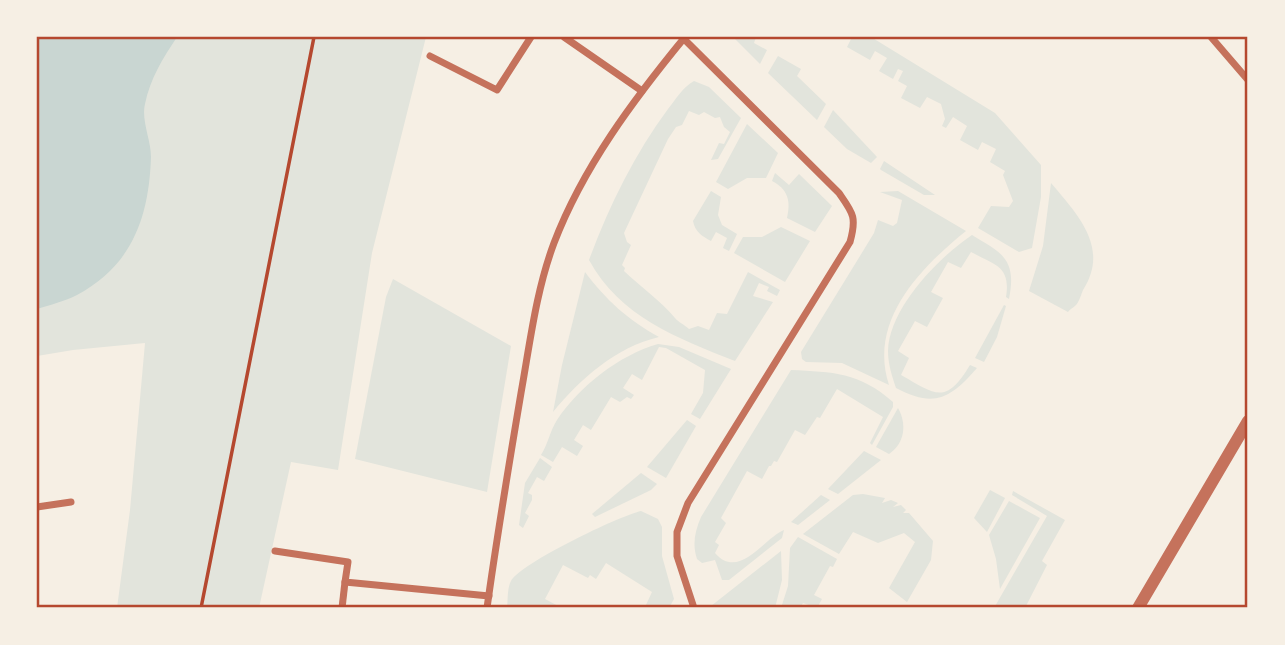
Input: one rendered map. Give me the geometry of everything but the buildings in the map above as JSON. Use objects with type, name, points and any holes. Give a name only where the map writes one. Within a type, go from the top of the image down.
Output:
[{"type":"street","points":[[430,56],[497,90],[531,37]]},
{"type":"street","points":[[564,37],[642,91]]},
{"type":"street","points":[[1211,37],[1248,80]]},
{"type":"street","points":[[488,608],[537,300],[551,254],[579,189],[609,139],[642,91],[685,38],[839,193],[853,212],[855,226],[850,242],[688,503],[677,532],[677,556],[694,608]]},
{"type":"street","points":[[1138,608],[1248,421]]},
{"type":"street","points":[[37,507],[71,502]]},
{"type":"street","points":[[275,551],[348,562],[342,608]]},
{"type":"street","points":[[345,582],[489,596]]},
{"type":"path","points":[[201,608],[314,37]]},
{"type":"shaded area","points":[[37,37],[426,37],[372,253],[338,470],[291,462],[259,608],[117,608],[130,510],[145,343],[37,356]]},
{"type":"shaded area","points":[[37,37],[177,37],[154,77],[145,104],[144,117],[151,157],[150,179],[134,237],[112,269],[96,283],[77,295],[37,309]]},
{"type":"shaded area","points":[[733,37],[756,37],[754,43],[767,50],[760,64]]},
{"type":"shaded area","points":[[852,37],[871,37],[995,113],[1041,165],[1041,197],[1032,248],[1019,252],[978,228],[991,206],[1009,207],[1013,201],[1003,175],[1005,171],[990,162],[996,149],[982,142],[978,150],[960,140],[967,126],[953,117],[946,128],[942,126],[945,119],[941,104],[927,97],[920,108],[901,98],[907,86],[898,81],[903,71],[898,69],[893,79],[879,71],[887,58],[875,51],[870,60],[847,47]]},
{"type":"shaded area","points":[[778,56],[801,69],[797,76],[826,104],[817,120],[768,73]]},
{"type":"shaded area","points":[[694,81],[709,87],[741,118],[718,159],[711,160],[719,143],[724,144],[730,132],[724,127],[720,117],[689,111],[682,125],[676,127],[624,233],[631,245],[622,265],[624,271],[689,329],[698,326],[709,330],[717,313],[727,314],[748,272],[780,290],[777,296],[767,291],[769,287],[759,283],[753,296],[773,302],[735,361],[671,334],[634,311],[602,280],[589,260],[633,163],[668,109]]},
{"type":"shaded area","points":[[833,110],[877,157],[871,163],[847,149],[824,127]]},
{"type":"shaded area","points":[[747,124],[778,153],[766,178],[747,178],[728,189],[716,182]]},
{"type":"shaded area","points":[[884,161],[935,195],[924,195],[881,170]]},
{"type":"shaded area","points":[[775,173],[789,185],[799,174],[832,206],[815,232],[787,218],[787,196],[782,188],[772,181]]},
{"type":"shaded area","points":[[1051,183],[1080,220],[1092,246],[1090,275],[1078,302],[1068,312],[1029,291],[1043,246]]},
{"type":"shaded area","points":[[711,191],[721,197],[718,215],[722,225],[737,234],[729,251],[723,248],[727,238],[716,232],[711,241],[699,233],[694,225],[693,221]]},
{"type":"shaded area","points":[[898,191],[966,231],[916,279],[892,318],[886,339],[884,362],[889,385],[842,363],[806,362],[802,359],[801,352],[874,233],[878,220],[893,226],[897,223],[902,200],[880,192]]},
{"type":"shaded area","points":[[781,227],[810,241],[785,282],[734,253],[743,237],[762,237]]},
{"type":"shaded area","points":[[972,235],[1005,259],[1011,275],[1009,299],[1006,297],[1006,279],[994,264],[971,252],[961,268],[948,262],[931,292],[943,298],[927,327],[915,321],[898,351],[909,358],[901,375],[923,388],[940,392],[954,386],[970,365],[977,368],[958,387],[941,397],[931,399],[909,394],[896,388],[889,361],[888,351],[897,318],[906,301],[931,270]]},
{"type":"shaded area","points":[[585,272],[618,309],[659,337],[614,356],[587,376],[553,412],[562,365]]},
{"type":"shaded area","points":[[393,279],[511,346],[487,492],[355,459],[386,297]]},
{"type":"shaded area","points":[[1004,305],[1006,306],[997,337],[984,362],[975,358]]},
{"type":"shaded area","points":[[658,344],[679,347],[731,369],[700,419],[691,414],[703,393],[705,370],[666,348],[659,347],[642,380],[632,374],[623,388],[634,395],[631,399],[627,397],[620,402],[611,397],[591,430],[583,425],[574,440],[583,446],[577,456],[562,447],[553,462],[541,455],[557,420],[588,384],[629,356]]},
{"type":"shaded area","points":[[791,370],[833,373],[857,379],[881,392],[893,402],[893,407],[872,445],[870,443],[883,417],[837,389],[820,418],[817,417],[805,435],[795,430],[777,462],[774,461],[769,466],[762,479],[747,471],[721,518],[726,523],[715,542],[719,545],[715,553],[724,560],[742,560],[784,530],[782,538],[729,580],[722,580],[715,560],[702,563],[697,559],[694,543],[697,527]]},
{"type":"shaded area","points":[[898,408],[903,420],[903,433],[889,454],[876,447]]},
{"type":"shaded area","points":[[687,420],[696,426],[666,478],[647,467]]},
{"type":"shaded area","points":[[864,451],[881,460],[838,494],[828,489]]},
{"type":"shaded area","points":[[540,458],[552,467],[544,481],[537,477],[528,493],[532,495],[532,500],[525,513],[529,516],[523,528],[519,525],[525,483]]},
{"type":"shaded area","points":[[641,473],[657,484],[651,490],[595,517],[592,514]]},
{"type":"shaded area","points":[[990,490],[1005,498],[987,532],[974,518]]},
{"type":"shaded area","points":[[1013,491],[1065,520],[1042,561],[1047,565],[1025,608],[994,608],[1047,516],[1012,495]]},
{"type":"shaded area","points":[[821,495],[830,500],[798,525],[791,522]]},
{"type":"shaded area","points":[[853,495],[885,498],[882,503],[891,500],[898,503],[893,507],[901,505],[906,510],[903,513],[909,513],[933,541],[931,560],[907,602],[889,588],[915,542],[904,533],[878,543],[853,532],[839,554],[803,534]]},
{"type":"shaded area","points":[[1009,501],[1040,518],[1000,589],[989,535]]},
{"type":"shaded area","points":[[641,511],[658,519],[662,527],[662,556],[674,599],[669,608],[645,607],[652,592],[606,563],[596,579],[590,575],[588,578],[563,565],[545,599],[562,608],[507,608],[511,581],[532,563],[572,541]]},
{"type":"shaded area","points":[[798,537],[837,559],[833,567],[830,566],[814,595],[822,599],[817,608],[803,603],[800,608],[781,608],[788,586],[790,548]]},
{"type":"shaded area","points":[[781,551],[782,580],[775,608],[755,608],[751,605],[742,608],[712,608],[711,606]]}]
